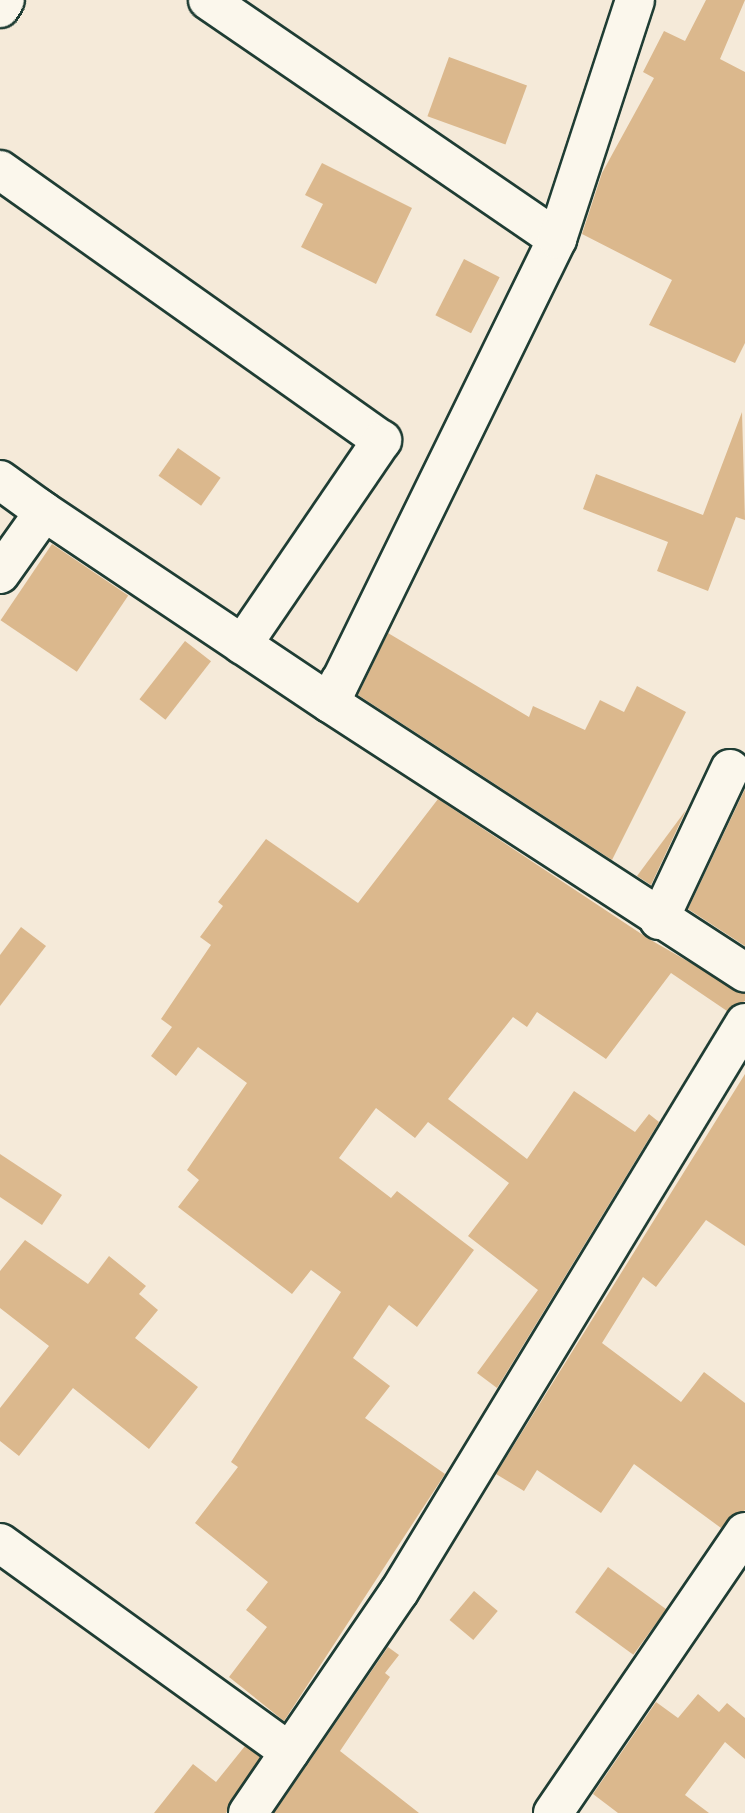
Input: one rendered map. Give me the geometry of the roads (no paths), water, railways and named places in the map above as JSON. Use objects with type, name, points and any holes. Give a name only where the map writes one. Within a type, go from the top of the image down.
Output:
[{"type":"street","points":[[0,8],[5,0]]},
{"type":"street","points":[[208,0],[557,239]]},
{"type":"street","points":[[330,703],[557,239],[621,6]]},
{"type":"street","points":[[0,170],[382,440],[242,645]]},
{"type":"street","points":[[0,480],[44,512],[0,574]]},
{"type":"street","points":[[330,703],[434,488]]},
{"type":"street","points":[[37,507],[659,920],[745,972]]},
{"type":"street","points":[[659,920],[730,769]]},
{"type":"street","points":[[248,1813],[399,1592],[745,1023]]},
{"type":"street","points":[[553,1813],[745,1532]]},
{"type":"street","points":[[0,1543],[290,1752]]}]
